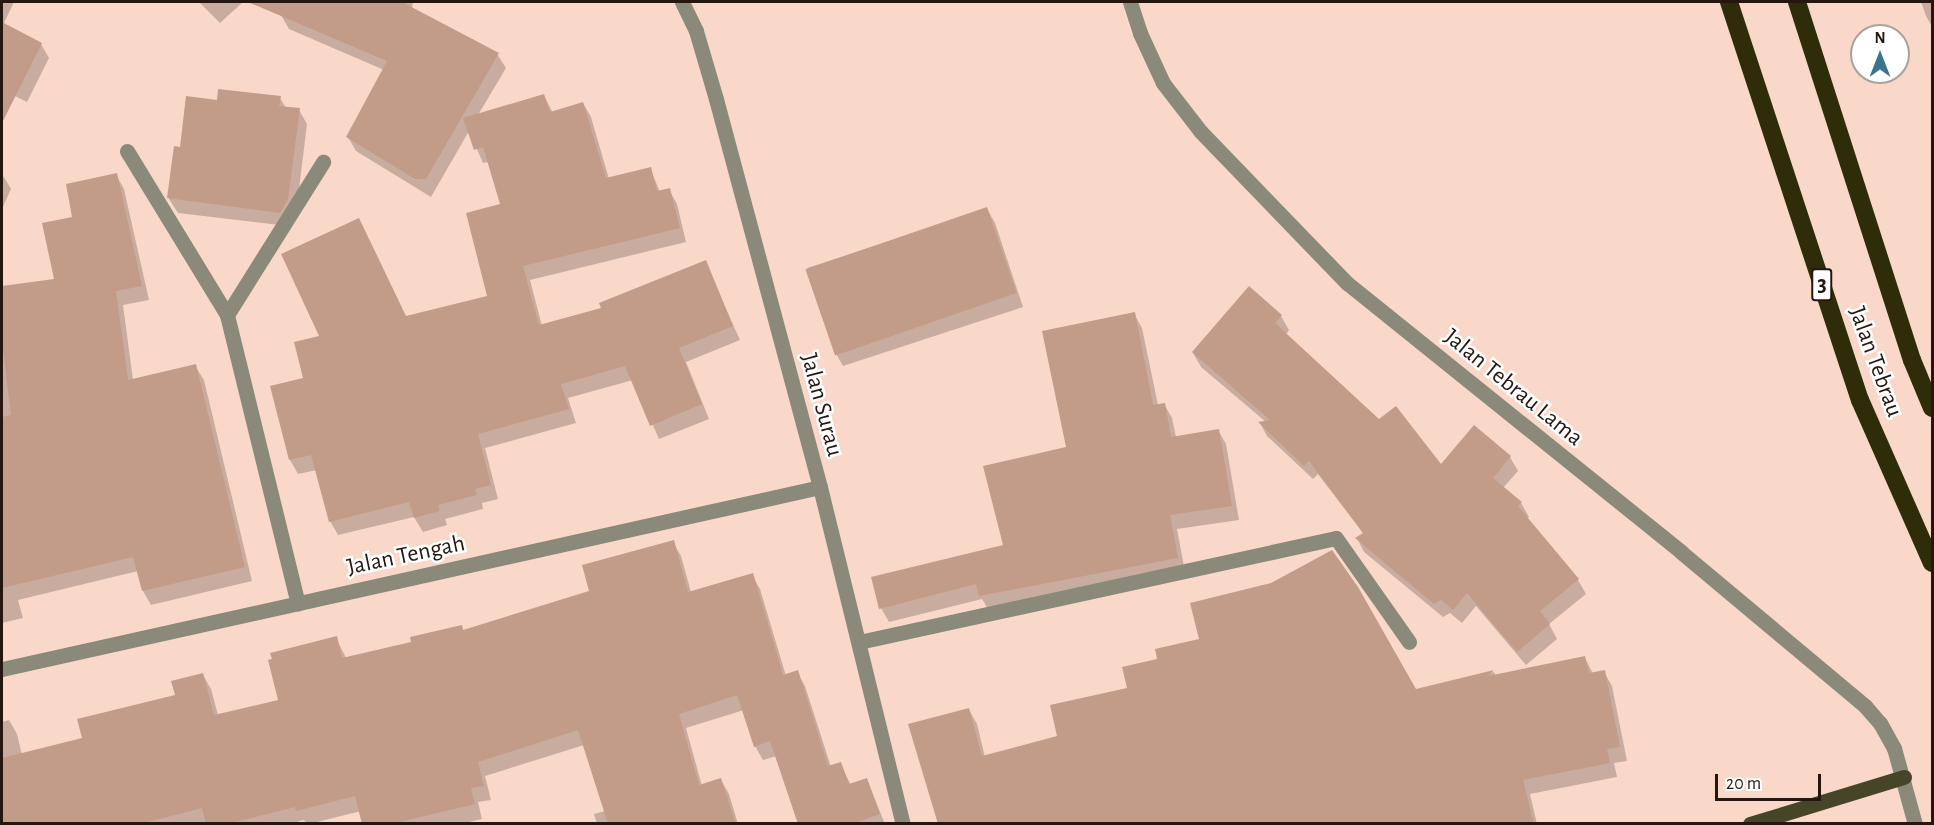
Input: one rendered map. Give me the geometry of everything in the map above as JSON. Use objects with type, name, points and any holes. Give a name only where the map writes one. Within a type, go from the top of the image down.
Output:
[{"type":"highway","name":"Jalan Tebrau","points":[[1729,2],[1860,400],[1932,563]]},
{"type":"highway","name":"Jalan Tebrau","points":[[1797,2],[1912,360],[1932,408]]},
{"type":"main road","points":[[1750,824],[1775,820],[1904,777]]},
{"type":"street","name":"Jalan Surau","points":[[682,2],[696,32],[713,87],[820,487],[903,824]]},
{"type":"street","name":"Jalan Tebrau Lama","points":[[1130,2],[1140,33],[1163,83],[1201,132],[1347,283],[1682,552],[1865,706],[1885,731],[1904,777],[1915,824]]},
{"type":"street","points":[[127,151],[227,315],[298,603]]},
{"type":"street","points":[[227,315],[323,162]]},
{"type":"street","name":"Jalan Tengah","points":[[2,669],[820,487]]},
{"type":"street","points":[[859,642],[1336,538],[1409,642]]},
{"type":"building","points":[[248,2],[402,2],[499,53],[426,179],[415,179],[346,137],[387,61]]},
{"type":"building","points":[[2,22],[42,43],[2,123]]},
{"type":"building","points":[[218,89],[281,96],[279,106],[300,108],[288,199],[280,213],[167,198],[174,146],[180,147],[186,96],[217,100]]},
{"type":"building","points":[[544,94],[550,112],[583,102],[606,178],[651,167],[657,191],[670,188],[680,228],[523,266],[539,325],[601,308],[599,303],[706,260],[733,326],[679,348],[702,404],[650,426],[625,366],[561,384],[569,409],[478,434],[491,485],[475,489],[477,495],[438,505],[440,511],[414,518],[409,502],[329,522],[311,455],[289,460],[270,386],[303,378],[294,342],[319,336],[281,254],[359,218],[406,316],[487,296],[466,213],[500,204],[483,147],[474,150],[463,118]]},
{"type":"building","points":[[117,173],[142,286],[116,291],[128,380],[196,364],[245,567],[142,591],[133,557],[2,588],[2,417],[11,415],[2,341],[2,286],[54,279],[42,223],[72,217],[66,184]]},
{"type":"building","points":[[987,207],[1017,293],[835,356],[805,270]]},
{"type":"building","points":[[1249,286],[1282,315],[1275,323],[1379,419],[1396,406],[1441,464],[1474,425],[1511,456],[1493,478],[1522,502],[1518,506],[1579,579],[1540,611],[1550,624],[1517,652],[1467,593],[1453,610],[1441,600],[1434,604],[1355,538],[1363,533],[1309,461],[1304,466],[1258,422],[1270,420],[1192,352]]},
{"type":"building","points":[[1135,312],[1153,405],[1165,403],[1171,437],[1219,429],[1232,506],[1170,515],[1178,558],[979,596],[976,584],[879,609],[871,577],[1003,545],[983,466],[1066,447],[1042,331]]},
{"type":"building","points":[[674,540],[688,592],[753,573],[783,675],[798,670],[828,766],[841,762],[849,784],[867,778],[880,814],[852,824],[798,824],[770,741],[754,747],[737,695],[679,714],[699,785],[721,778],[736,824],[608,824],[578,730],[478,762],[484,786],[471,788],[475,804],[391,824],[362,824],[355,796],[296,811],[295,807],[227,824],[206,824],[202,808],[140,824],[2,824],[2,758],[82,738],[77,719],[175,695],[171,681],[203,673],[214,715],[278,700],[268,660],[272,659],[270,653],[337,636],[342,658],[411,642],[410,637],[462,625],[463,630],[589,591],[582,565]]},
{"type":"building","points":[[1332,550],[1358,587],[1416,689],[1494,670],[1488,676],[1585,656],[1589,673],[1605,670],[1620,747],[1607,749],[1610,763],[1523,780],[1534,824],[938,824],[908,724],[969,708],[982,756],[1057,736],[1050,705],[1127,688],[1122,667],[1157,659],[1155,649],[1199,639],[1190,603],[1271,583]]}]
